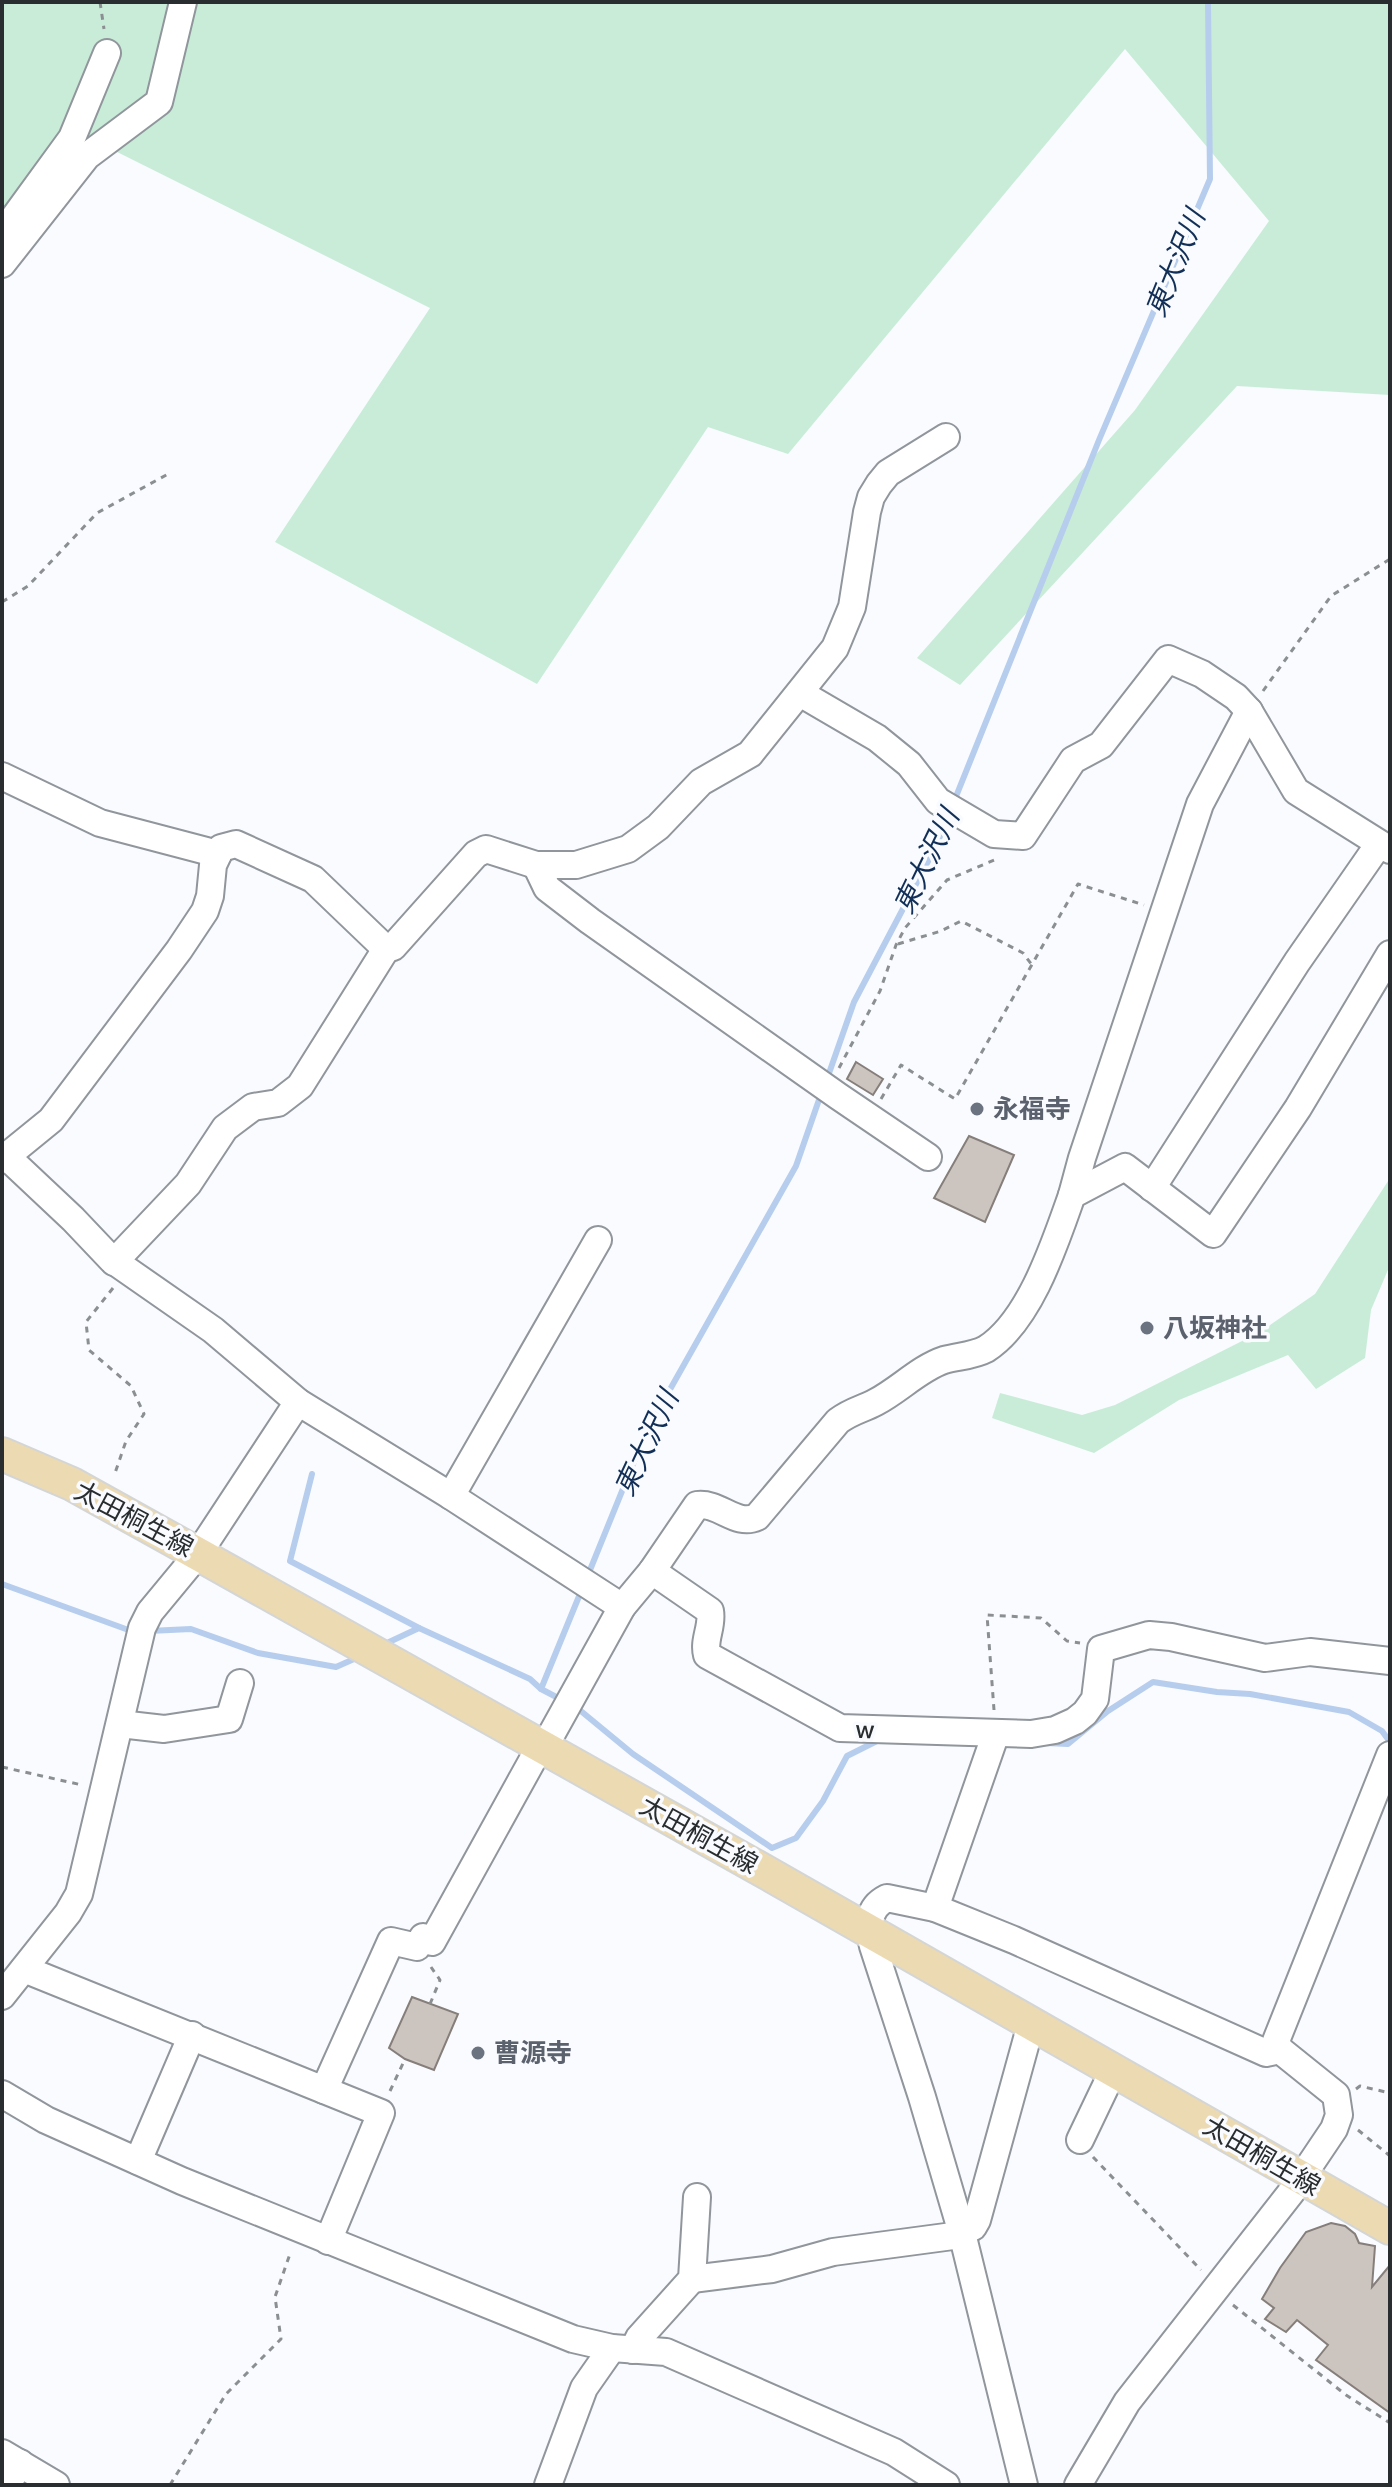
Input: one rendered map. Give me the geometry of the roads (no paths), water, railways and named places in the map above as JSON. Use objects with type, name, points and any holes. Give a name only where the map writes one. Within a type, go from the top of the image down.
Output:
[{"type":"main road","name":"太田桐生線","points":[[2,1454],[72,1484],[543,1746],[1390,2228]]},
{"type":"street","points":[[2,264],[87,156],[159,102],[183,2]]},
{"type":"street","points":[[2,234],[72,138],[107,53]]},
{"type":"street","points":[[121,1266],[188,1184],[225,1128],[253,1107],[278,1103],[300,1086],[386,949],[393,947],[476,854],[486,849],[536,865],[576,865],[628,849],[658,827],[701,782],[750,754],[835,648],[843,632],[852,607],[871,497],[888,473],[946,437]]},
{"type":"street","points":[[800,693],[877,738],[909,764],[938,801],[994,834],[1023,836],[1073,760],[1101,745],[1168,659],[1202,674],[1236,697],[1249,711],[1296,791],[1385,847],[1297,962],[1152,1188]]},
{"type":"street","points":[[324,2090],[391,1941],[417,1947],[423,1937],[432,1942],[537,1752],[570,1701],[622,1607],[652,1571],[697,1505],[708,1505],[743,1520],[757,1517],[838,1421],[852,1410],[875,1403],[942,1361],[979,1353],[1003,1335],[1025,1305],[1056,1240],[1072,1195],[1200,804],[1249,711]]},
{"type":"street","points":[[2,776],[100,823],[218,854]]},
{"type":"street","points":[[386,949],[313,879],[236,844],[221,848],[205,911],[179,950],[51,1120],[4,1158],[121,1266],[213,1330],[298,1402],[622,1607]]},
{"type":"street","points":[[536,865],[547,888],[928,1157]]},
{"type":"street","points":[[1072,1195],[1125,1167],[1213,1234],[1298,1108],[1390,956]]},
{"type":"street","points":[[451,1496],[598,1240]]},
{"type":"street","points":[[2,1996],[68,1913],[79,1894],[141,1634],[150,1612],[198,1554],[298,1402]]},
{"type":"street","name":"w","points":[[652,1571],[710,1611],[712,1622],[705,1648],[707,1655],[840,1728],[994,1740],[1055,1730],[1075,1721],[1095,1699],[1101,1649],[1149,1635],[1265,1658],[1310,1652],[1390,1661]]},
{"type":"street","points":[[120,1724],[164,1729],[229,1719],[240,1683]]},
{"type":"street","points":[[935,1908],[994,1740]]},
{"type":"street","points":[[1078,2485],[1136,2390],[1301,2178],[1334,2129],[1339,2110],[1330,2089],[1280,2050],[1276,2041],[1278,2029],[1389,1756]]},
{"type":"street","points":[[1024,2485],[962,2233],[870,1932],[871,1914],[879,1902],[887,1898],[935,1908],[1266,2053],[1280,2050]]},
{"type":"street","points":[[24,1969],[381,2113],[328,2241]]},
{"type":"street","points":[[692,2279],[772,2269],[833,2252],[962,2233],[973,2227],[1031,2024]]},
{"type":"street","points":[[138,2161],[192,2035]]},
{"type":"street","points":[[1080,2140],[1113,2071]]},
{"type":"street","points":[[2,2094],[46,2120],[138,2161],[573,2339],[622,2349],[666,2352],[681,2358],[894,2452],[946,2485]]},
{"type":"street","points":[[548,2485],[584,2388],[622,2349],[639,2338],[692,2279],[697,2197]]},
{"type":"street","points":[[10,2467],[56,2485]]},
{"type":"waterway","name":"東大沢川","points":[[953,804],[1099,440],[1210,179],[1208,2]]},
{"type":"waterway","name":"東大沢川","points":[[827,1079],[854,1002],[936,846],[949,814]]},
{"type":"waterway","name":"東大沢川","points":[[588,1575],[646,1432],[796,1166],[821,1094]]},
{"type":"waterway","points":[[312,1474],[290,1561],[419,1628]]},
{"type":"waterway","points":[[2,1584],[134,1632]]},
{"type":"waterway","name":"東大沢川","points":[[541,1689],[582,1589]]},
{"type":"waterway","points":[[387,1643],[419,1628],[530,1679],[562,1700]]},
{"type":"waterway","points":[[149,1631],[191,1629],[258,1653],[336,1667],[354,1659]]},
{"type":"waterway","points":[[1046,1743],[1068,1744],[1108,1711],[1153,1682],[1250,1694],[1349,1712],[1382,1731],[1390,1742]]},
{"type":"waterway","points":[[576,1707],[633,1754],[772,1848],[796,1838],[823,1801],[847,1756],[879,1740]]},
{"type":"place","name":"永福寺","points":[[977,1109]]},
{"type":"place","name":"八坂神社","points":[[1147,1328]]},
{"type":"place","name":"曹源寺","points":[[478,2053]]}]
